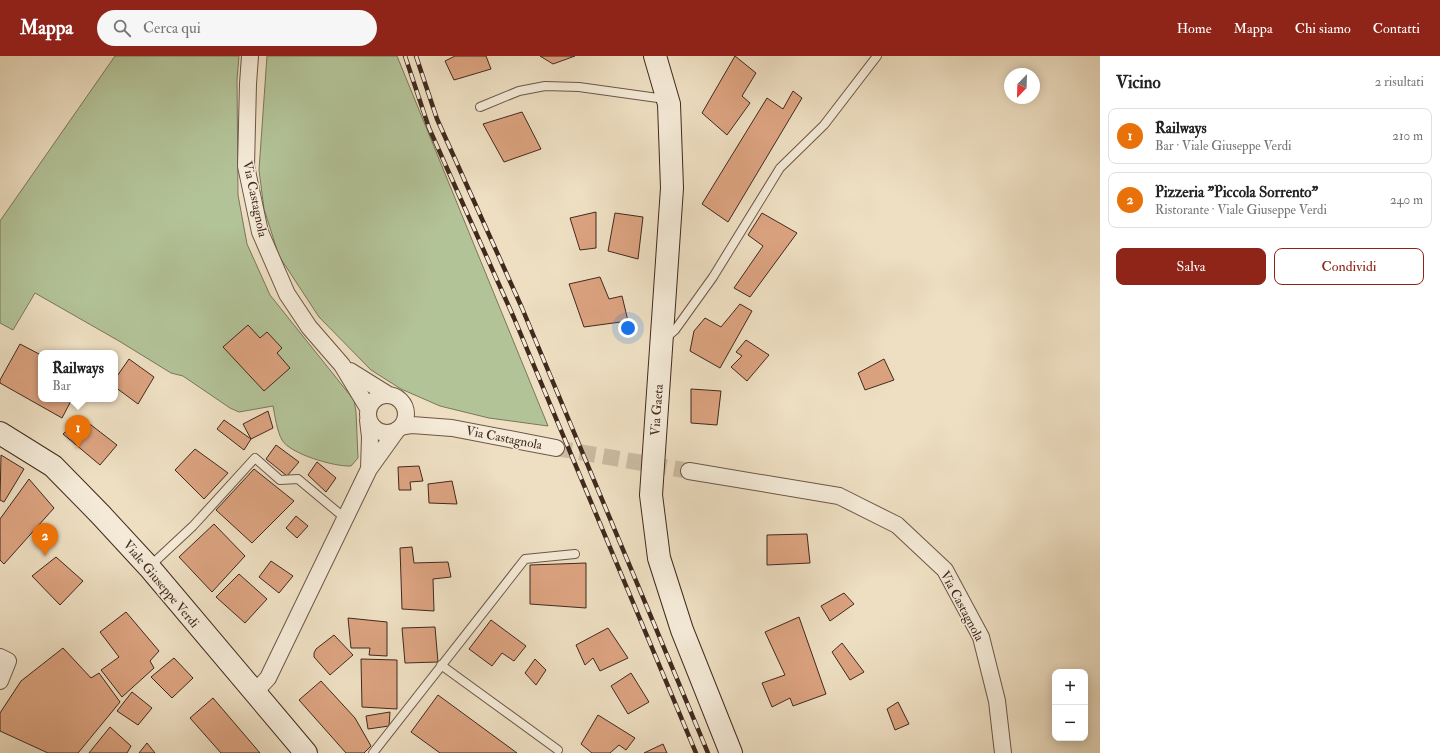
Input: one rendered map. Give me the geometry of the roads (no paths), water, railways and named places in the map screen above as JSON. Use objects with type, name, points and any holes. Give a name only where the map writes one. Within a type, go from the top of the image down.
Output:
[{"type":"street","name":"Via Castagnola","points":[[250,56],[246,166],[260,232],[287,294],[309,327],[342,365]]},
{"type":"street","name":"Via Gaeta","points":[[656,56],[668,100],[672,188],[651,495],[659,558],[682,630],[731,753]]},
{"type":"street","points":[[342,365],[360,379],[387,394],[399,398],[403,403],[422,416],[452,428]]},
{"type":"street","points":[[342,365],[368,414],[371,426],[381,432],[388,433],[399,428],[412,425],[452,428]]},
{"type":"street","points":[[369,469],[370,437],[368,414],[375,398],[387,394]]},
{"type":"street","points":[[255,692],[268,678],[369,469],[406,416],[403,403]]},
{"type":"street","name":"Via Castagnola","points":[[452,428],[556,448]]},
{"type":"street","name":"Viale Giuseppe Verdi","points":[[0,433],[54,466],[149,567],[306,753]]},
{"type":"street","name":"Via Castagnola","points":[[689,471],[839,496],[897,525],[945,570],[981,637],[997,701],[1002,753]]},
{"type":"street","points":[[0,657],[8,661],[0,681]]},
{"type":"lane","points":[[662,342],[675,330],[713,277],[780,168],[824,125],[876,56]]},
{"type":"lane","points":[[480,107],[519,91],[545,86],[579,87],[652,96],[668,100]]},
{"type":"lane","points":[[149,567],[193,526],[255,458],[280,480],[298,479],[346,519]]},
{"type":"lane","points":[[373,753],[525,559],[575,554]]},
{"type":"lane","points":[[441,665],[558,750]]},
{"type":"tunnel","points":[[556,448],[689,471]]},
{"type":"railway","points":[[405,56],[429,128],[514,318],[696,753]]},
{"type":"railway","points":[[416,56],[437,119],[522,308],[708,753]]},
{"type":"place","name":"Railways","points":[[78,448]]},
{"type":"place","name":"Pizzeria \"Piccola Sorrento\"","points":[[45,556]]}]
